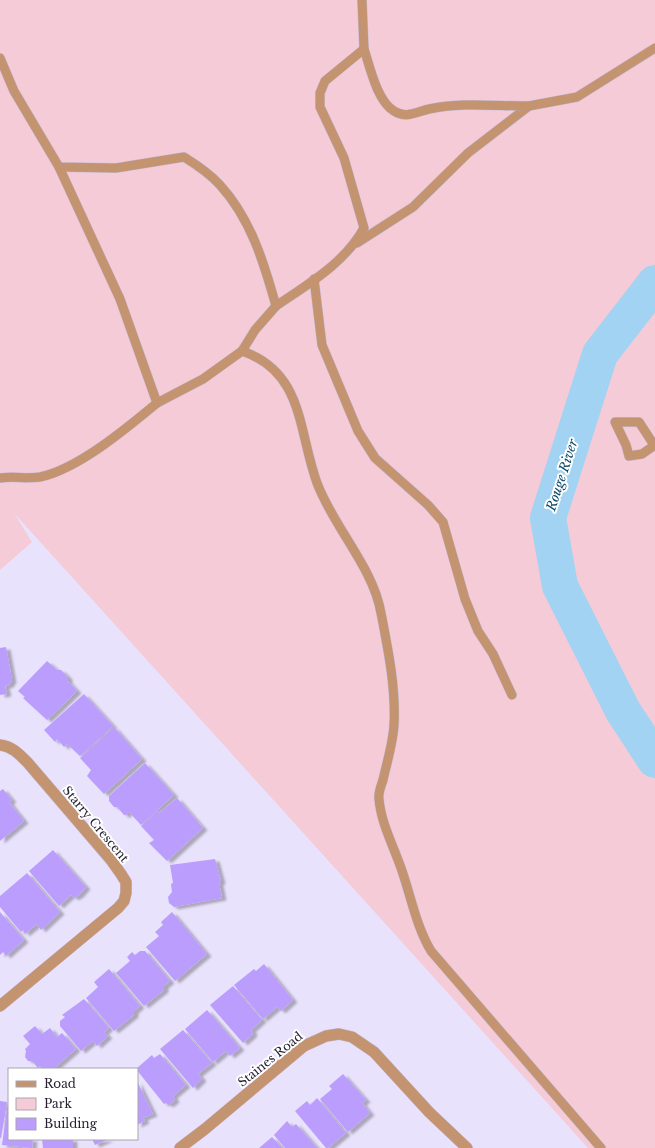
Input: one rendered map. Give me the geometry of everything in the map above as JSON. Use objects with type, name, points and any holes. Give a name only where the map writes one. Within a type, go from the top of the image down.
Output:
[{"type":"street","name":"Starry Crescent","points":[[0,745],[6,746],[17,752],[28,763],[100,848],[126,882],[126,893],[124,901],[110,915],[0,1006]]},
{"type":"street","name":"Staines Road","points":[[180,1148],[205,1129],[304,1046],[320,1038],[334,1034],[352,1038],[374,1052],[429,1112],[467,1148]]},
{"type":"lane","points":[[362,0],[364,49],[375,83],[383,100],[392,110],[402,115],[458,104],[529,106],[577,97],[655,48]]},
{"type":"lane","points":[[356,244],[364,228],[344,158],[320,107],[320,92],[325,81],[364,49]]},
{"type":"lane","points":[[0,58],[14,91],[59,167],[120,299],[157,403]]},
{"type":"lane","points":[[0,478],[39,477],[58,471],[97,449],[157,403],[203,379],[242,351],[255,330],[276,306],[340,259],[356,244],[413,207],[468,153],[529,106]]},
{"type":"lane","points":[[59,167],[116,168],[184,157],[220,185],[238,209],[257,244],[276,306]]},
{"type":"lane","points":[[314,279],[322,345],[358,431],[375,458],[428,506],[443,522],[466,599],[478,631],[493,654],[512,694]]},
{"type":"lane","points":[[242,351],[262,359],[272,366],[283,378],[294,400],[317,484],[372,583],[381,611],[392,680],[394,725],[379,797],[383,821],[402,869],[425,941],[431,952],[601,1148]]},
{"type":"lane","points":[[614,422],[639,422],[655,445],[642,454],[629,456],[626,445],[614,422]]},
{"type":"green space","points":[[0,0],[655,0],[655,1148],[588,1148],[14,513],[32,542],[0,570]]},
{"type":"building","points":[[6,647],[12,680],[9,685],[5,686],[7,694],[0,695],[0,648]]},
{"type":"building","points":[[47,661],[57,670],[61,670],[68,677],[68,681],[77,691],[47,720],[23,698],[25,697],[18,691]]},
{"type":"building","points":[[84,694],[113,726],[80,756],[67,744],[64,747],[57,739],[55,742],[44,730]]},
{"type":"building","points":[[114,727],[142,759],[104,794],[87,776],[91,770],[80,758]]},
{"type":"building","points":[[145,763],[174,795],[141,825],[129,812],[124,815],[118,808],[119,807],[114,807],[109,801],[109,796]]},
{"type":"building","points":[[3,789],[12,800],[9,802],[24,821],[0,841],[0,791]]},
{"type":"building","points":[[177,798],[203,828],[167,861],[149,843],[154,840],[141,826],[157,811],[159,813]]},
{"type":"building","points":[[53,850],[86,887],[79,895],[74,898],[71,895],[59,906],[29,871]]},
{"type":"building","points":[[215,859],[221,881],[219,883],[222,898],[174,907],[169,903],[168,897],[172,892],[171,884],[173,883],[170,865]]},
{"type":"building","points":[[27,873],[60,912],[41,930],[37,924],[25,934],[23,930],[21,932],[0,907],[0,896]]},
{"type":"building","points":[[0,912],[24,940],[6,956],[3,952],[0,955]]},
{"type":"building","points":[[172,912],[207,954],[175,981],[146,947],[159,936],[155,932],[163,925],[161,922]]},
{"type":"building","points":[[140,951],[145,951],[170,981],[164,986],[164,990],[144,1006],[116,973],[130,961],[127,957],[132,952],[135,955]]},
{"type":"building","points":[[264,964],[293,1000],[281,1011],[277,1007],[263,1019],[234,985],[254,969],[256,971]]},
{"type":"building","points":[[109,969],[140,1006],[134,1011],[134,1015],[114,1031],[86,998],[98,987],[94,982]]},
{"type":"building","points":[[233,986],[262,1020],[251,1030],[253,1032],[252,1035],[243,1043],[210,1005]]},
{"type":"building","points":[[84,999],[109,1028],[104,1032],[108,1036],[97,1046],[93,1041],[81,1051],[60,1026],[60,1021],[65,1017],[62,1015]]},
{"type":"building","points":[[207,1010],[240,1048],[230,1056],[226,1051],[213,1062],[185,1029]]},
{"type":"building","points":[[35,1026],[42,1034],[50,1028],[57,1037],[62,1033],[76,1049],[54,1068],[41,1068],[40,1066],[38,1068],[32,1061],[28,1061],[25,1057],[25,1049],[30,1044],[23,1036]]},
{"type":"building","points":[[183,1030],[212,1063],[198,1074],[202,1079],[193,1088],[160,1049]]},
{"type":"building","points":[[160,1054],[186,1085],[173,1096],[175,1100],[169,1105],[166,1103],[164,1104],[138,1072],[137,1068],[152,1055],[154,1058]]},
{"type":"building","points":[[343,1074],[366,1100],[362,1103],[370,1113],[348,1132],[320,1099],[332,1089],[329,1086]]},
{"type":"building","points":[[138,1083],[153,1114],[143,1118],[145,1121],[138,1124]]},
{"type":"building","points":[[317,1098],[346,1133],[328,1148],[326,1148],[295,1111],[307,1101],[310,1105]]},
{"type":"building","points":[[0,1101],[7,1102],[1,1138],[0,1138]]},
{"type":"building","points":[[8,1103],[8,1140],[33,1140],[32,1148],[2,1145]]},
{"type":"building","points":[[287,1121],[292,1127],[296,1124],[317,1148],[285,1148],[274,1135]]},
{"type":"building","points":[[272,1137],[282,1148],[259,1148]]},
{"type":"building","points":[[42,1140],[73,1140],[73,1148],[43,1148]]},
{"type":"building","points":[[92,1140],[107,1140],[95,1145]]},
{"type":"waterway","name":"Rouge River","points":[[655,283],[600,354],[548,518],[560,586],[623,711],[655,760]]}]
